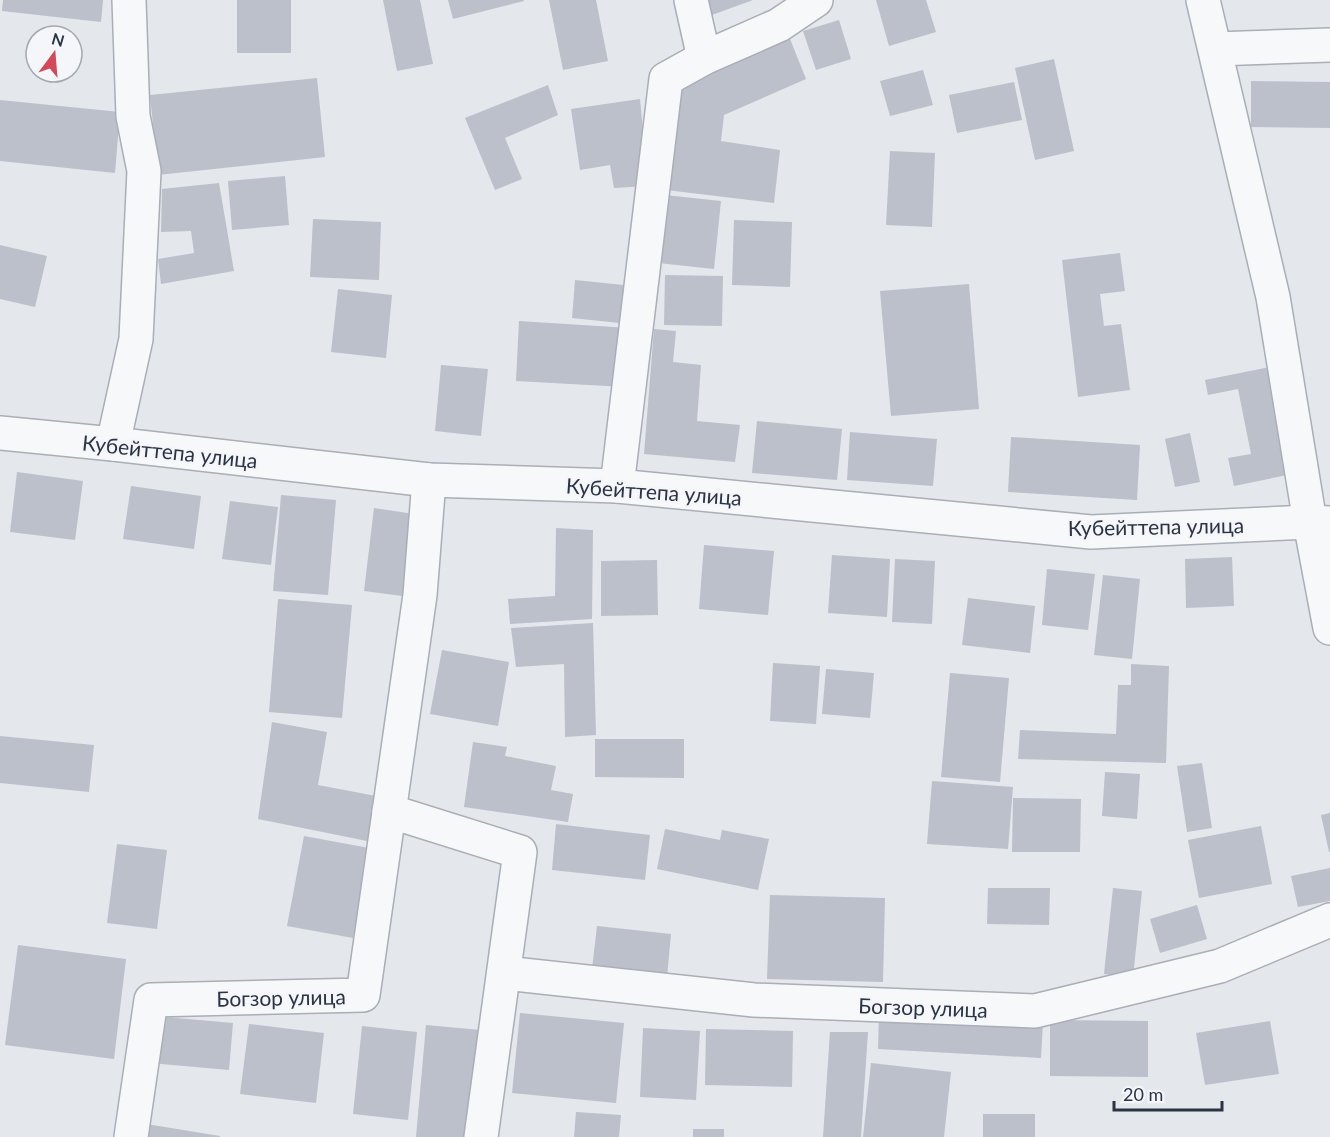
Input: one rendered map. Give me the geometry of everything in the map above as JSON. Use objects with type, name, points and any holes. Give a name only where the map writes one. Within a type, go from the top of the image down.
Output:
[{"type":"street","points":[[113,444],[136,339],[144,171],[133,116],[129,0]]},
{"type":"street","points":[[691,0],[704,58]]},
{"type":"street","points":[[616,486],[666,79],[704,58],[779,25],[816,0]]},
{"type":"street","points":[[1203,0],[1273,297],[1320,522],[1330,628]]},
{"type":"street","points":[[1215,48],[1330,45]]},
{"type":"street","name":"Кубейттепа улица","points":[[0,433],[429,480],[616,486],[1091,532],[1320,522]]},
{"type":"street","name":"Богзор улица","points":[[131,1137],[151,1000],[363,995],[420,595],[429,480]]},
{"type":"street","points":[[389,811],[520,852],[481,1137]]},
{"type":"street","name":"Богзор улица","points":[[504,973],[754,1000],[1035,1011],[1220,966],[1330,920]]},
{"type":"building","points":[[3,0],[103,0],[101,22],[2,11]]},
{"type":"building","points":[[237,0],[291,0],[291,53],[237,53]]},
{"type":"building","points":[[383,0],[420,0],[433,64],[397,71]]},
{"type":"building","points":[[448,0],[524,0],[524,1],[453,19]]},
{"type":"building","points":[[549,0],[596,0],[608,61],[563,70]]},
{"type":"building","points":[[707,0],[753,0],[712,15]]},
{"type":"building","points":[[876,0],[926,0],[936,32],[889,46]]},
{"type":"building","points":[[839,20],[851,59],[816,70],[803,31]]},
{"type":"building","points":[[790,39],[806,79],[724,115],[721,141],[780,150],[774,203],[666,190],[674,89]]},
{"type":"building","points":[[1054,59],[1074,151],[1035,160],[1015,68]]},
{"type":"building","points":[[923,70],[933,105],[890,116],[880,81]]},
{"type":"building","points":[[317,78],[325,157],[158,175],[150,95]]},
{"type":"building","points":[[1251,81],[1330,82],[1330,128],[1251,127]]},
{"type":"building","points":[[1014,82],[1022,120],[957,133],[949,95]]},
{"type":"building","points":[[548,85],[558,115],[505,138],[522,179],[495,190],[465,118]]},
{"type":"building","points":[[640,99],[648,186],[614,188],[610,165],[580,170],[571,109]]},
{"type":"building","points":[[0,100],[120,112],[115,173],[0,161]]},
{"type":"building","points":[[890,151],[935,153],[932,227],[886,225]]},
{"type":"building","points":[[285,176],[289,225],[232,230],[228,181]]},
{"type":"building","points":[[219,183],[234,271],[161,284],[158,259],[194,253],[191,231],[161,232],[162,189]]},
{"type":"building","points":[[665,195],[721,201],[714,269],[658,263]]},
{"type":"building","points":[[313,219],[381,222],[379,280],[310,277]]},
{"type":"building","points":[[734,220],[792,222],[790,287],[732,285]]},
{"type":"building","points":[[0,245],[47,256],[35,307],[0,299]]},
{"type":"building","points":[[1120,253],[1125,291],[1100,294],[1104,326],[1121,324],[1130,390],[1078,397],[1062,260]]},
{"type":"building","points":[[665,275],[723,276],[722,326],[664,325]]},
{"type":"building","points":[[575,280],[633,286],[629,324],[572,318]]},
{"type":"building","points":[[969,284],[979,409],[891,416],[880,291]]},
{"type":"building","points":[[338,289],[392,295],[386,358],[331,352]]},
{"type":"building","points":[[519,321],[629,328],[625,387],[516,381]]},
{"type":"building","points":[[654,329],[676,331],[673,362],[701,365],[697,421],[740,425],[735,462],[644,454]]},
{"type":"building","points":[[441,365],[488,369],[481,436],[435,431]]},
{"type":"building","points":[[1270,367],[1292,474],[1234,486],[1228,458],[1251,454],[1238,389],[1208,395],[1205,380]]},
{"type":"building","points":[[757,421],[842,429],[837,480],[752,473]]},
{"type":"building","points":[[850,432],[937,439],[933,486],[847,480]]},
{"type":"building","points":[[1190,433],[1200,482],[1175,487],[1165,439]]},
{"type":"building","points":[[1011,437],[1140,445],[1137,500],[1008,492]]},
{"type":"building","points":[[17,472],[83,481],[75,540],[10,532]]},
{"type":"building","points":[[131,486],[201,496],[194,549],[123,539]]},
{"type":"building","points":[[281,495],[336,500],[328,595],[273,591]]},
{"type":"building","points":[[230,501],[278,507],[271,565],[222,559]]},
{"type":"building","points":[[374,508],[421,515],[410,597],[364,591]]},
{"type":"building","points":[[556,528],[593,530],[592,619],[510,624],[508,599],[555,596]]},
{"type":"building","points":[[704,545],[774,551],[768,615],[699,609]]},
{"type":"building","points":[[832,555],[890,559],[887,617],[828,613]]},
{"type":"building","points":[[1232,557],[1234,606],[1186,608],[1185,559]]},
{"type":"building","points":[[895,559],[935,561],[932,624],[892,622]]},
{"type":"building","points":[[657,560],[658,615],[601,616],[601,561]]},
{"type":"building","points":[[1047,569],[1095,574],[1088,630],[1042,625]]},
{"type":"building","points":[[1103,575],[1140,579],[1132,659],[1094,655]]},
{"type":"building","points":[[968,598],[1035,606],[1030,653],[962,645]]},
{"type":"building","points":[[278,599],[352,605],[342,718],[269,712]]},
{"type":"building","points":[[593,623],[596,735],[565,737],[564,664],[516,667],[511,628]]},
{"type":"building","points":[[442,650],[509,662],[498,726],[430,714]]},
{"type":"building","points":[[773,663],[820,666],[816,724],[770,721]]},
{"type":"building","points":[[1131,664],[1169,666],[1166,763],[1018,759],[1020,730],[1116,734],[1118,685],[1131,685]]},
{"type":"building","points":[[826,669],[874,673],[870,718],[822,714]]},
{"type":"building","points":[[950,673],[1009,678],[1000,782],[941,777]]},
{"type":"building","points":[[272,722],[327,732],[318,785],[376,796],[367,841],[258,819]]},
{"type":"building","points":[[0,736],[94,745],[89,792],[0,783]]},
{"type":"building","points":[[595,739],[684,739],[684,778],[595,777]]},
{"type":"building","points":[[473,742],[507,747],[505,756],[556,766],[551,790],[573,794],[568,822],[464,807]]},
{"type":"building","points":[[1202,763],[1212,828],[1187,832],[1177,766]]},
{"type":"building","points":[[1105,772],[1140,774],[1137,819],[1102,816]]},
{"type":"building","points":[[932,781],[1013,787],[1008,849],[927,844]]},
{"type":"building","points":[[1013,798],[1081,799],[1080,852],[1012,852]]},
{"type":"building","points":[[1330,813],[1330,852],[1329,852],[1321,815]]},
{"type":"building","points":[[556,824],[650,835],[645,880],[552,870]]},
{"type":"building","points":[[1261,826],[1272,884],[1199,898],[1188,840]]},
{"type":"building","points":[[665,829],[720,840],[722,830],[769,839],[758,890],[657,869]]},
{"type":"building","points":[[304,836],[369,848],[353,938],[287,926]]},
{"type":"building","points":[[117,844],[167,850],[157,929],[107,923]]},
{"type":"building","points":[[1330,868],[1330,901],[1298,907],[1291,876]]},
{"type":"building","points":[[988,888],[1050,888],[1049,925],[987,924]]},
{"type":"building","points":[[1113,888],[1142,891],[1133,977],[1104,974]]},
{"type":"building","points":[[770,895],[885,898],[883,982],[767,979]]},
{"type":"building","points":[[1197,905],[1207,939],[1160,953],[1150,919]]},
{"type":"building","points":[[597,926],[671,934],[667,977],[592,969]]},
{"type":"building","points":[[18,945],[126,959],[114,1059],[5,1045]]},
{"type":"building","points":[[520,1013],[624,1023],[616,1103],[512,1093]]},
{"type":"building","points":[[879,1013],[1043,1022],[1041,1058],[878,1049]]},
{"type":"building","points":[[154,1016],[233,1023],[229,1070],[150,1063]]},
{"type":"building","points":[[1050,1020],[1148,1021],[1148,1077],[1050,1076]]},
{"type":"building","points":[[1270,1021],[1279,1074],[1205,1085],[1196,1033]]},
{"type":"building","points":[[249,1024],[324,1033],[316,1103],[240,1094]]},
{"type":"building","points":[[426,1025],[481,1030],[472,1137],[416,1137]]},
{"type":"building","points":[[362,1026],[417,1032],[408,1120],[353,1114]]},
{"type":"building","points":[[643,1028],[700,1031],[696,1100],[640,1097]]},
{"type":"building","points":[[706,1029],[793,1031],[792,1087],[705,1085]]},
{"type":"building","points":[[830,1032],[868,1032],[861,1137],[823,1137]]},
{"type":"building","points":[[871,1063],[951,1072],[944,1137],[863,1137]]},
{"type":"building","points":[[576,1112],[621,1115],[619,1137],[574,1137]]},
{"type":"building","points":[[983,1114],[1035,1114],[1035,1137],[983,1137]]},
{"type":"building","points":[[140,1123],[220,1136],[220,1137],[138,1137]]},
{"type":"building","points":[[693,1129],[724,1129],[724,1137],[693,1137]]}]
